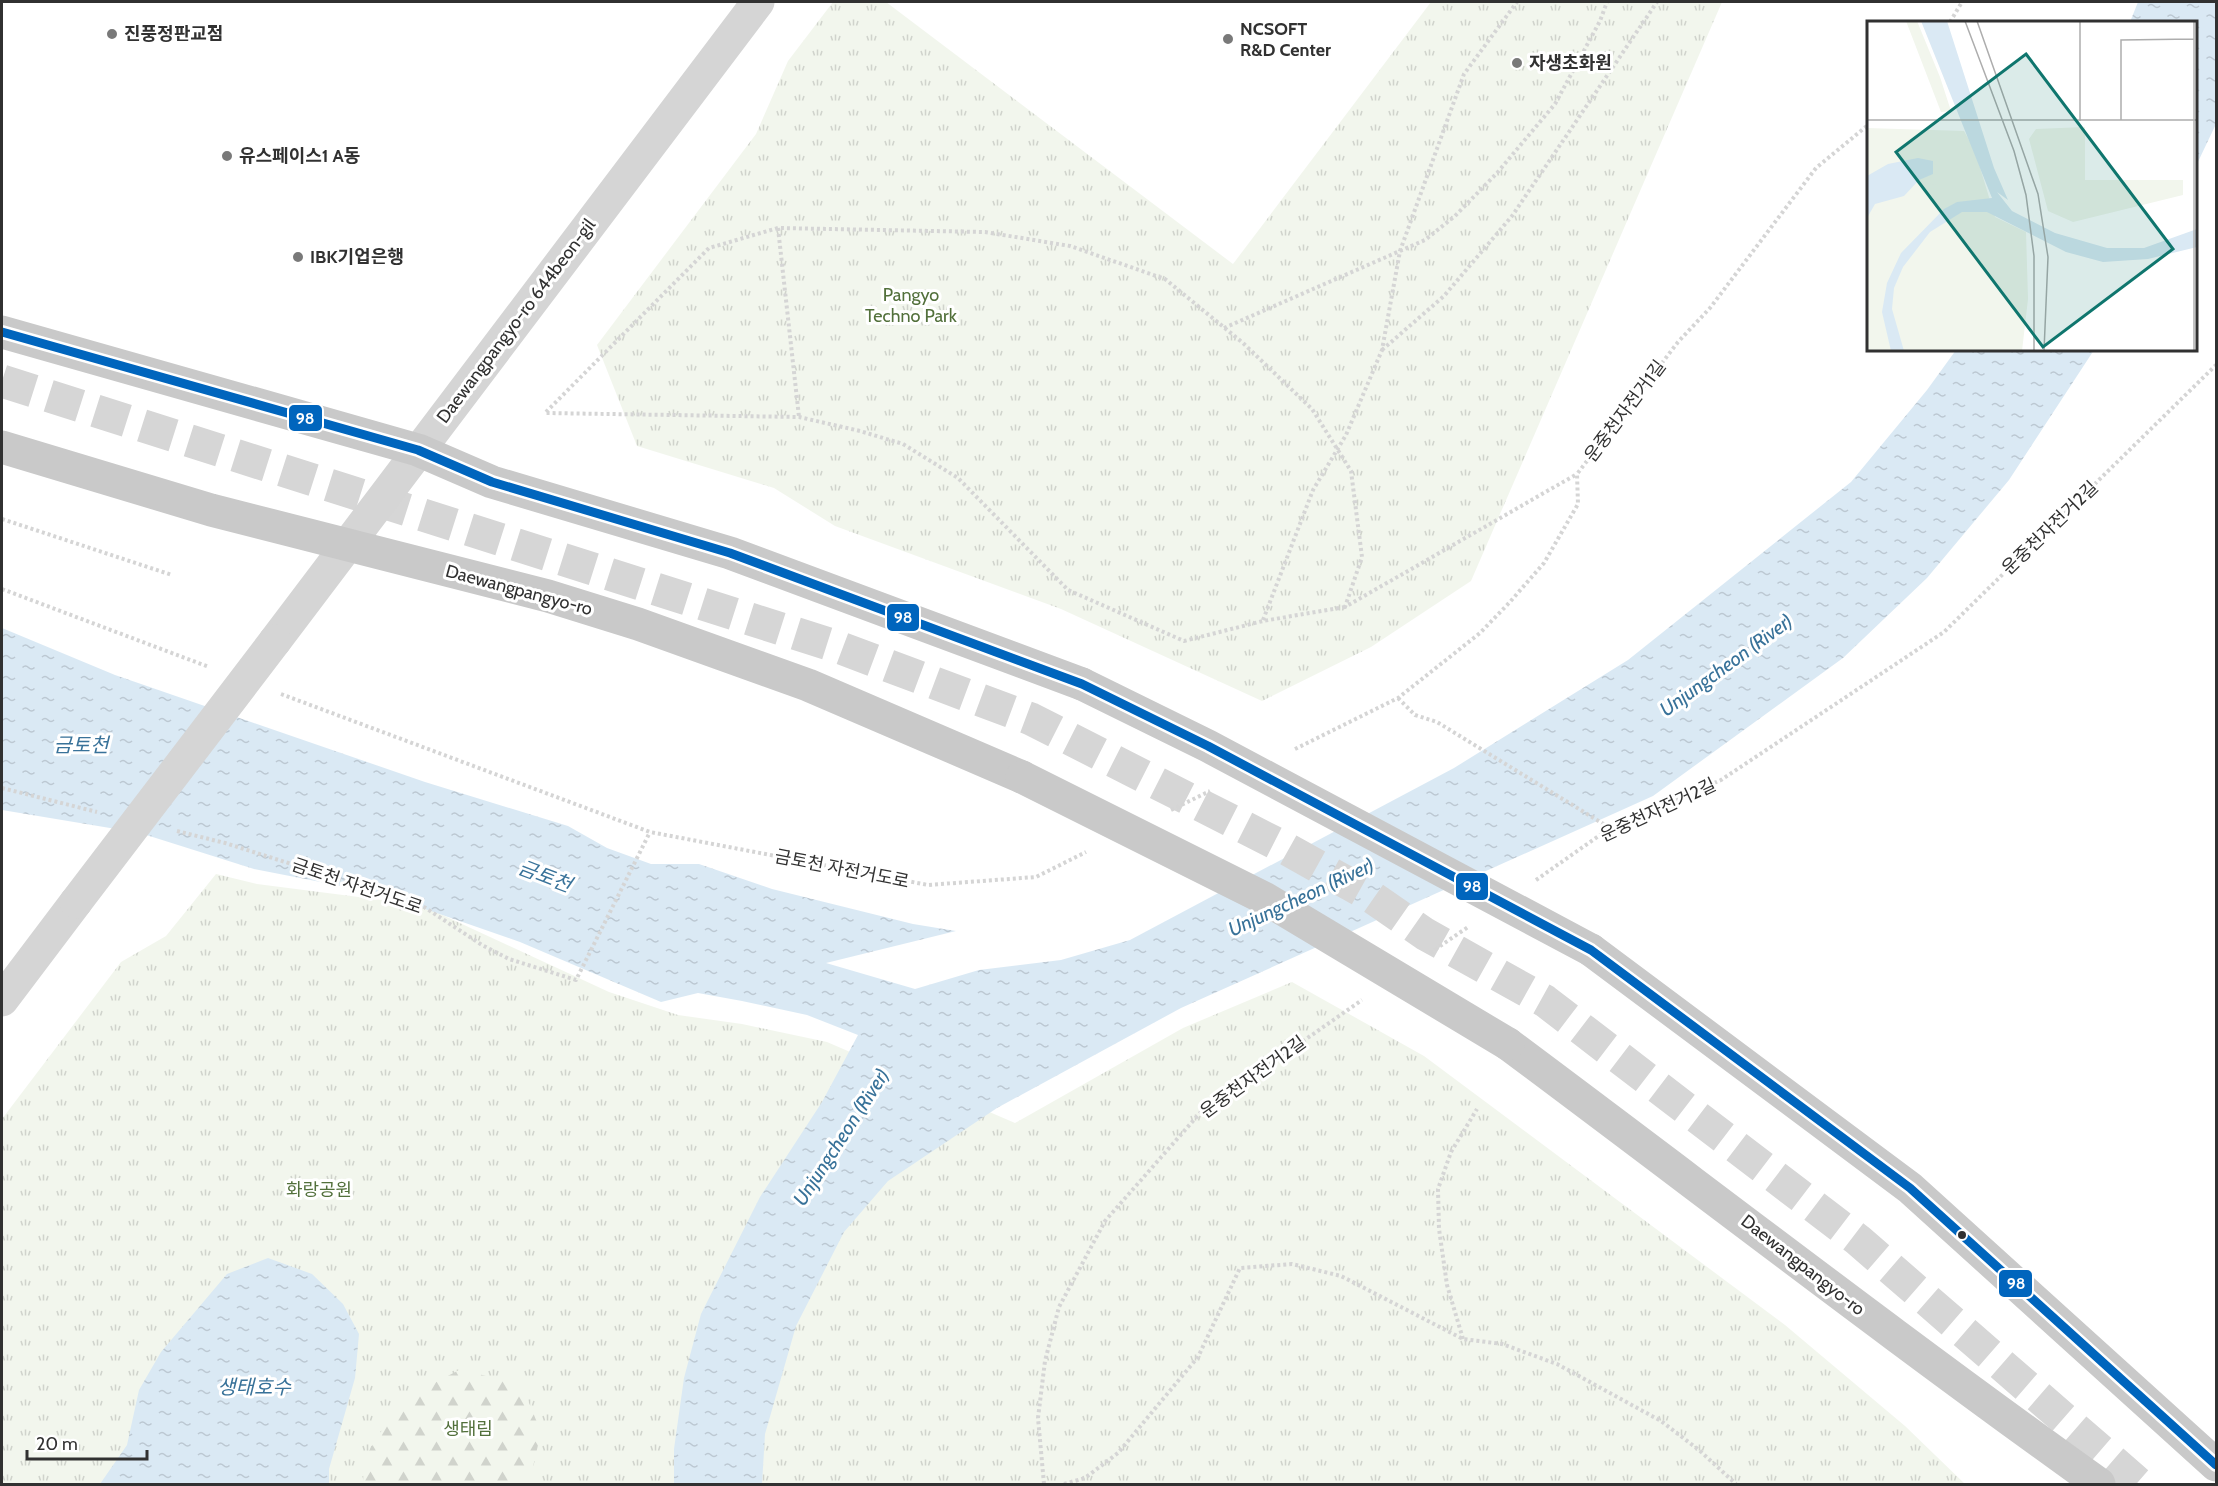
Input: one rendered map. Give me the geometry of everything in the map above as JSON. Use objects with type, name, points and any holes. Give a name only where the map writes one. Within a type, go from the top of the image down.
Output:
[{"type":"main road","points":[[2,332],[418,450],[492,482],[730,553],[1082,684],[1208,746],[1591,950],[1910,1188],[2217,1466]]},
{"type":"main road","name":"Daewangpangyo-ro","points":[[2,447],[211,510],[548,596],[716,651],[808,685],[1022,777],[1264,898],[1508,1044],[1718,1199],[1844,1299],[2099,1485]]},
{"type":"street","name":"Daewangpangyo-ro 644beon-gil","points":[[2,1000],[758,2]]},
{"type":"path","points":[[1263,621],[1313,490],[1346,435],[1382,350],[1400,251],[1464,74],[1517,2]]},
{"type":"path","points":[[1224,328],[1425,240],[1455,216],[1497,173],[1555,104],[1600,21],[1607,2]]},
{"type":"path","points":[[1382,350],[1444,296],[1512,216],[1657,2]]},
{"type":"path","points":[[1951,21],[1962,2]]},
{"type":"path","name":"운중천자전거1길","points":[[1610,828],[1437,722],[1415,715],[1398,698],[1480,633],[1544,563],[1578,504],[1577,474],[1678,342],[1710,308],[1816,168],[1867,127]]},
{"type":"path","points":[[1345,607],[1362,557],[1351,471],[1312,410],[1224,328],[1165,279],[1070,246],[985,232],[778,228],[709,248],[545,413],[800,417],[903,444],[958,478],[1068,590],[1184,641],[1263,621],[1345,607],[1577,474]]},
{"type":"path","points":[[778,228],[800,417]]},
{"type":"path","name":"운중천자전거2길","points":[[1532,883],[1610,828],[1721,780],[1944,632],[2217,365]]},
{"type":"path","points":[[2,519],[172,575]]},
{"type":"path","points":[[2,589],[214,669]]},
{"type":"path","name":"금토천 자전거도로","points":[[270,690],[650,832],[928,885],[1036,877]]},
{"type":"path","points":[[2,788],[102,813]]},
{"type":"path","name":"금토천 자전거도로","points":[[169,830],[225,843],[421,905],[482,945],[509,959],[576,980],[650,832]]},
{"type":"path","points":[[1424,957],[1473,923]]},
{"type":"path","name":"운중천자전거2길","points":[[1044,1485],[1038,1418],[1045,1361],[1059,1307],[1106,1221],[1200,1113],[1366,998]]},
{"type":"path","points":[[1463,1339],[1447,1285],[1439,1229],[1438,1189],[1451,1152],[1477,1108]]},
{"type":"path","points":[[1064,1485],[1085,1478],[1118,1454],[1198,1357],[1240,1268],[1292,1264],[1341,1276],[1463,1339],[1502,1344],[1557,1364],[1614,1393],[1676,1432],[1700,1450],[1736,1485]]},
{"type":"green space","name":"Pangyo Techno Park","points":[[833,2],[886,2],[1233,264],[1431,2],[1722,2],[1471,581],[1371,647],[1262,701],[1061,609],[835,526],[774,488],[637,446],[597,345],[756,134],[788,61]]},
{"type":"green space","name":"화랑공원","points":[[216,874],[257,884],[421,905],[609,992],[678,1015],[742,1024],[827,1042],[1015,1123],[1183,1028],[1292,982],[1424,1056],[1785,1325],[1905,1426],[1965,1484],[2,1484],[2,1119],[121,962],[166,936]]},
{"type":"green space","name":"생태림","points":[[461,1369],[522,1386],[541,1432],[529,1484],[363,1484],[364,1459],[400,1401]]},
{"type":"water","points":[[2138,2],[2216,2],[2216,124],[2197,164],[2197,21],[2130,21]]},
{"type":"water","points":[[1955,351],[2093,351],[2009,480],[1927,578],[1843,658],[1653,796],[1181,1008],[997,1108],[888,1181],[844,1232],[796,1326],[765,1434],[762,1484],[674,1484],[674,1449],[684,1378],[701,1314],[760,1197],[822,1102],[858,1035],[807,1015],[698,993],[661,1002],[520,942],[382,894],[254,869],[140,833],[2,810],[2,628],[115,675],[425,782],[568,826],[607,848],[651,864],[699,864],[772,889],[913,924],[956,931],[826,963],[915,989],[979,970],[1061,960],[1130,940],[1454,768],[1628,660],[1851,482],[1927,390]]},
{"type":"water","name":"생태호수","points":[[268,1258],[312,1274],[343,1304],[359,1334],[355,1378],[329,1469],[329,1484],[100,1484],[127,1445],[139,1390],[161,1352],[227,1274]]},
{"type":"tunnel","points":[[2,381],[838,647],[1031,719],[1285,848],[1369,895],[1425,934],[1545,1001],[1858,1240],[2139,1484]]},
{"type":"transit line","name":"98","points":[[2,332],[418,450],[492,482],[730,553],[1082,684],[1208,746],[1591,950],[1910,1188],[2216,1465]]},
{"type":"place","name":"진풍정판교점","points":[[112,34]]},
{"type":"place","name":"NCSOFT R&D Center","points":[[1228,39]]},
{"type":"place","name":"자생초화원","points":[[1517,63]]},
{"type":"place","name":"유스페이스1 A동","points":[[227,156]]},
{"type":"place","name":"IBK기업은행","points":[[298,257]]},
{"type":"water label","name":"Unjungcheon (River)","points":[[1726,665]]},
{"type":"water label","name":"금토천","points":[[81,745]]},
{"type":"water label","name":"금토천","points":[[545,876]]},
{"type":"water label","name":"Unjungcheon (River)","points":[[1301,897]]},
{"type":"water label","name":"Unjungcheon (River)","points":[[841,1137]]}]
